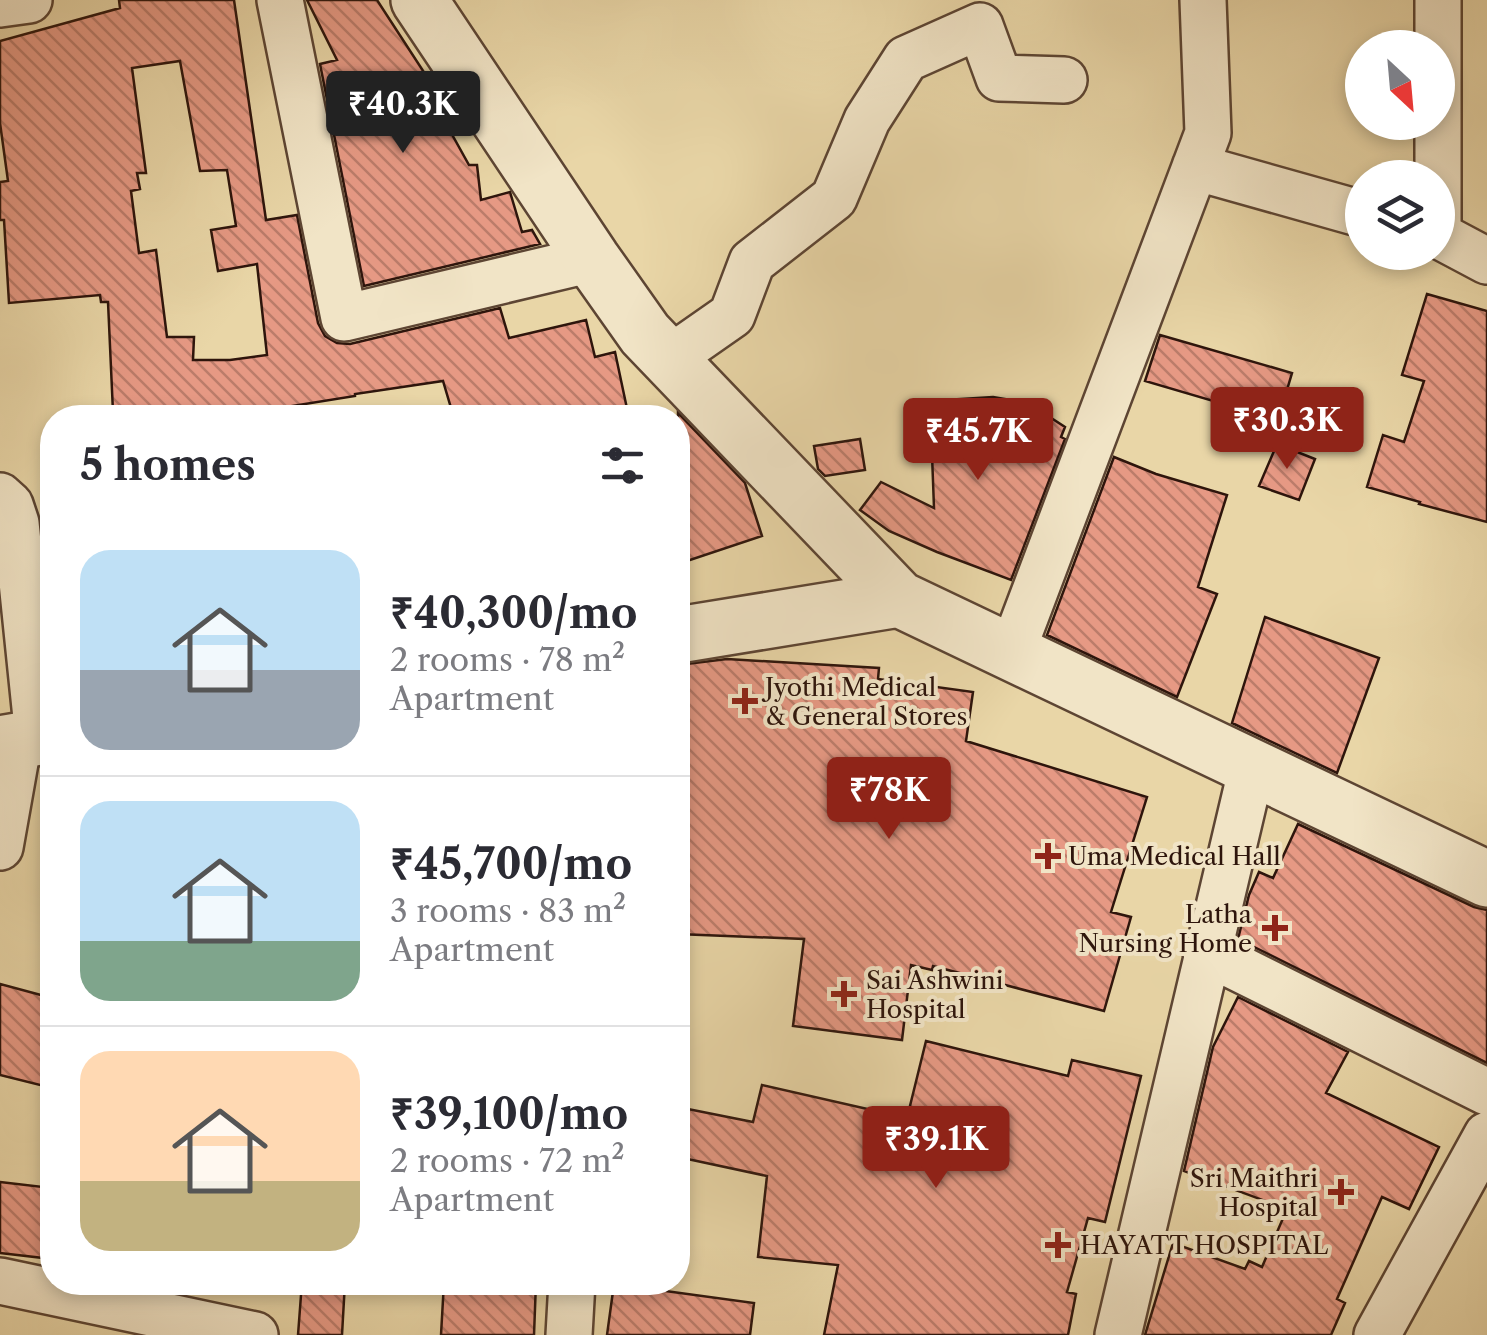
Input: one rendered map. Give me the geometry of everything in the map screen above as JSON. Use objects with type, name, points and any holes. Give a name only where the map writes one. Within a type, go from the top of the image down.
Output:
[{"type":"street","points":[[0,4],[29,0]]},
{"type":"street","points":[[280,0],[344,318],[592,259]]},
{"type":"street","points":[[419,0],[645,334],[899,599],[1487,879]]},
{"type":"street","points":[[1012,652],[1208,133],[1203,0]]},
{"type":"street","points":[[1438,0],[1438,160]]},
{"type":"street","points":[[669,359],[732,315],[752,262],[834,198],[868,120],[906,59],[980,26],[999,78],[1064,80]]},
{"type":"street","points":[[1195,167],[1345,209]]},
{"type":"street","points":[[1455,244],[1487,261]]},
{"type":"street","points":[[0,496],[10,505],[16,523],[27,739],[0,847]]},
{"type":"street","points":[[690,633],[899,599]]},
{"type":"street","points":[[1118,1335],[1252,766]]},
{"type":"street","points":[[1206,952],[1487,1092]]},
{"type":"street","points":[[1378,1335],[1487,1135]]},
{"type":"street","points":[[0,1282],[40,1290]]},
{"type":"street","points":[[63,1295],[255,1335]]},
{"type":"street","points":[[569,1335],[571,1295]]},
{"type":"building","points":[[119,0],[234,0],[266,220],[297,215],[318,323],[325,336],[337,343],[350,344],[500,308],[509,338],[586,320],[595,357],[615,352],[626,405],[450,405],[443,381],[299,405],[113,405],[108,302],[101,302],[100,295],[9,303],[4,220],[0,220],[0,182],[8,181],[0,123],[0,41],[120,8]],"holes":[[[180,61],[200,171],[227,170],[236,226],[211,230],[218,271],[257,264],[267,355],[193,360],[194,337],[167,337],[156,250],[139,253],[131,191],[140,189],[137,173],[146,173],[132,68]]]},
{"type":"building","points":[[307,0],[377,0],[429,80],[424,84],[469,165],[477,165],[481,200],[510,192],[522,232],[532,230],[540,244],[364,286],[320,64],[337,60]]},
{"type":"building","points":[[1427,294],[1487,311],[1487,522],[1367,487],[1383,435],[1404,442],[1424,381],[1402,375]]},
{"type":"building","points":[[1160,335],[1292,373],[1278,420],[1145,381]]},
{"type":"building","points":[[993,397],[1028,403],[1065,427],[1061,437],[1065,439],[1011,580],[889,531],[860,510],[881,482],[934,508],[930,401]]},
{"type":"building","points":[[690,426],[745,483],[762,536],[690,560]]},
{"type":"building","points":[[860,439],[865,470],[825,476],[818,469],[814,446]]},
{"type":"building","points":[[1277,444],[1315,459],[1299,500],[1259,486]]},
{"type":"building","points":[[1114,457],[1227,495],[1198,587],[1217,594],[1177,697],[1047,635]]},
{"type":"building","points":[[1265,617],[1379,658],[1337,773],[1232,723]]},
{"type":"building","points":[[727,659],[879,668],[878,679],[973,692],[966,741],[1147,797],[1111,912],[1131,917],[1104,1011],[933,966],[932,970],[911,965],[902,1040],[793,1026],[804,939],[690,934],[690,664]]},
{"type":"building","points":[[1298,824],[1487,910],[1487,1063],[1238,939],[1259,872],[1273,878]]},
{"type":"building","points":[[0,984],[40,995],[40,1085],[0,1075]]},
{"type":"building","points":[[1238,997],[1348,1052],[1326,1093],[1439,1147],[1409,1209],[1382,1197],[1337,1299],[1345,1303],[1331,1335],[1145,1335],[1173,1243],[1245,1269],[1249,1261],[1262,1267],[1287,1209],[1184,1171],[1213,1047]]},
{"type":"building","points":[[926,1041],[1068,1076],[1072,1060],[1141,1076],[1105,1222],[1088,1218],[1067,1292],[1076,1294],[1068,1335],[824,1335],[838,1265],[758,1257],[767,1176],[690,1160],[690,1109],[753,1122],[762,1085],[907,1118]]},
{"type":"building","points":[[0,1182],[40,1187],[40,1258],[0,1253]]},
{"type":"building","points":[[690,1294],[754,1303],[750,1335],[607,1335],[612,1295]]},
{"type":"building","points":[[301,1295],[344,1295],[342,1335],[298,1335]]},
{"type":"building","points":[[443,1295],[536,1295],[534,1335],[441,1335]]},
{"type":"place","name":"Jyothi Medical & General Stores","points":[[745,701]]},
{"type":"place","name":"Uma Medical Hall","points":[[1048,856]]},
{"type":"place","name":"Latha Nursing Home","points":[[1275,928]]},
{"type":"place","name":"Sai Ashwini Hospital","points":[[844,994]]},
{"type":"place","name":"Sri Maithri Hospital","points":[[1341,1192]]},
{"type":"place","name":"HAYATT HOSPITAL","points":[[1058,1245]]}]
